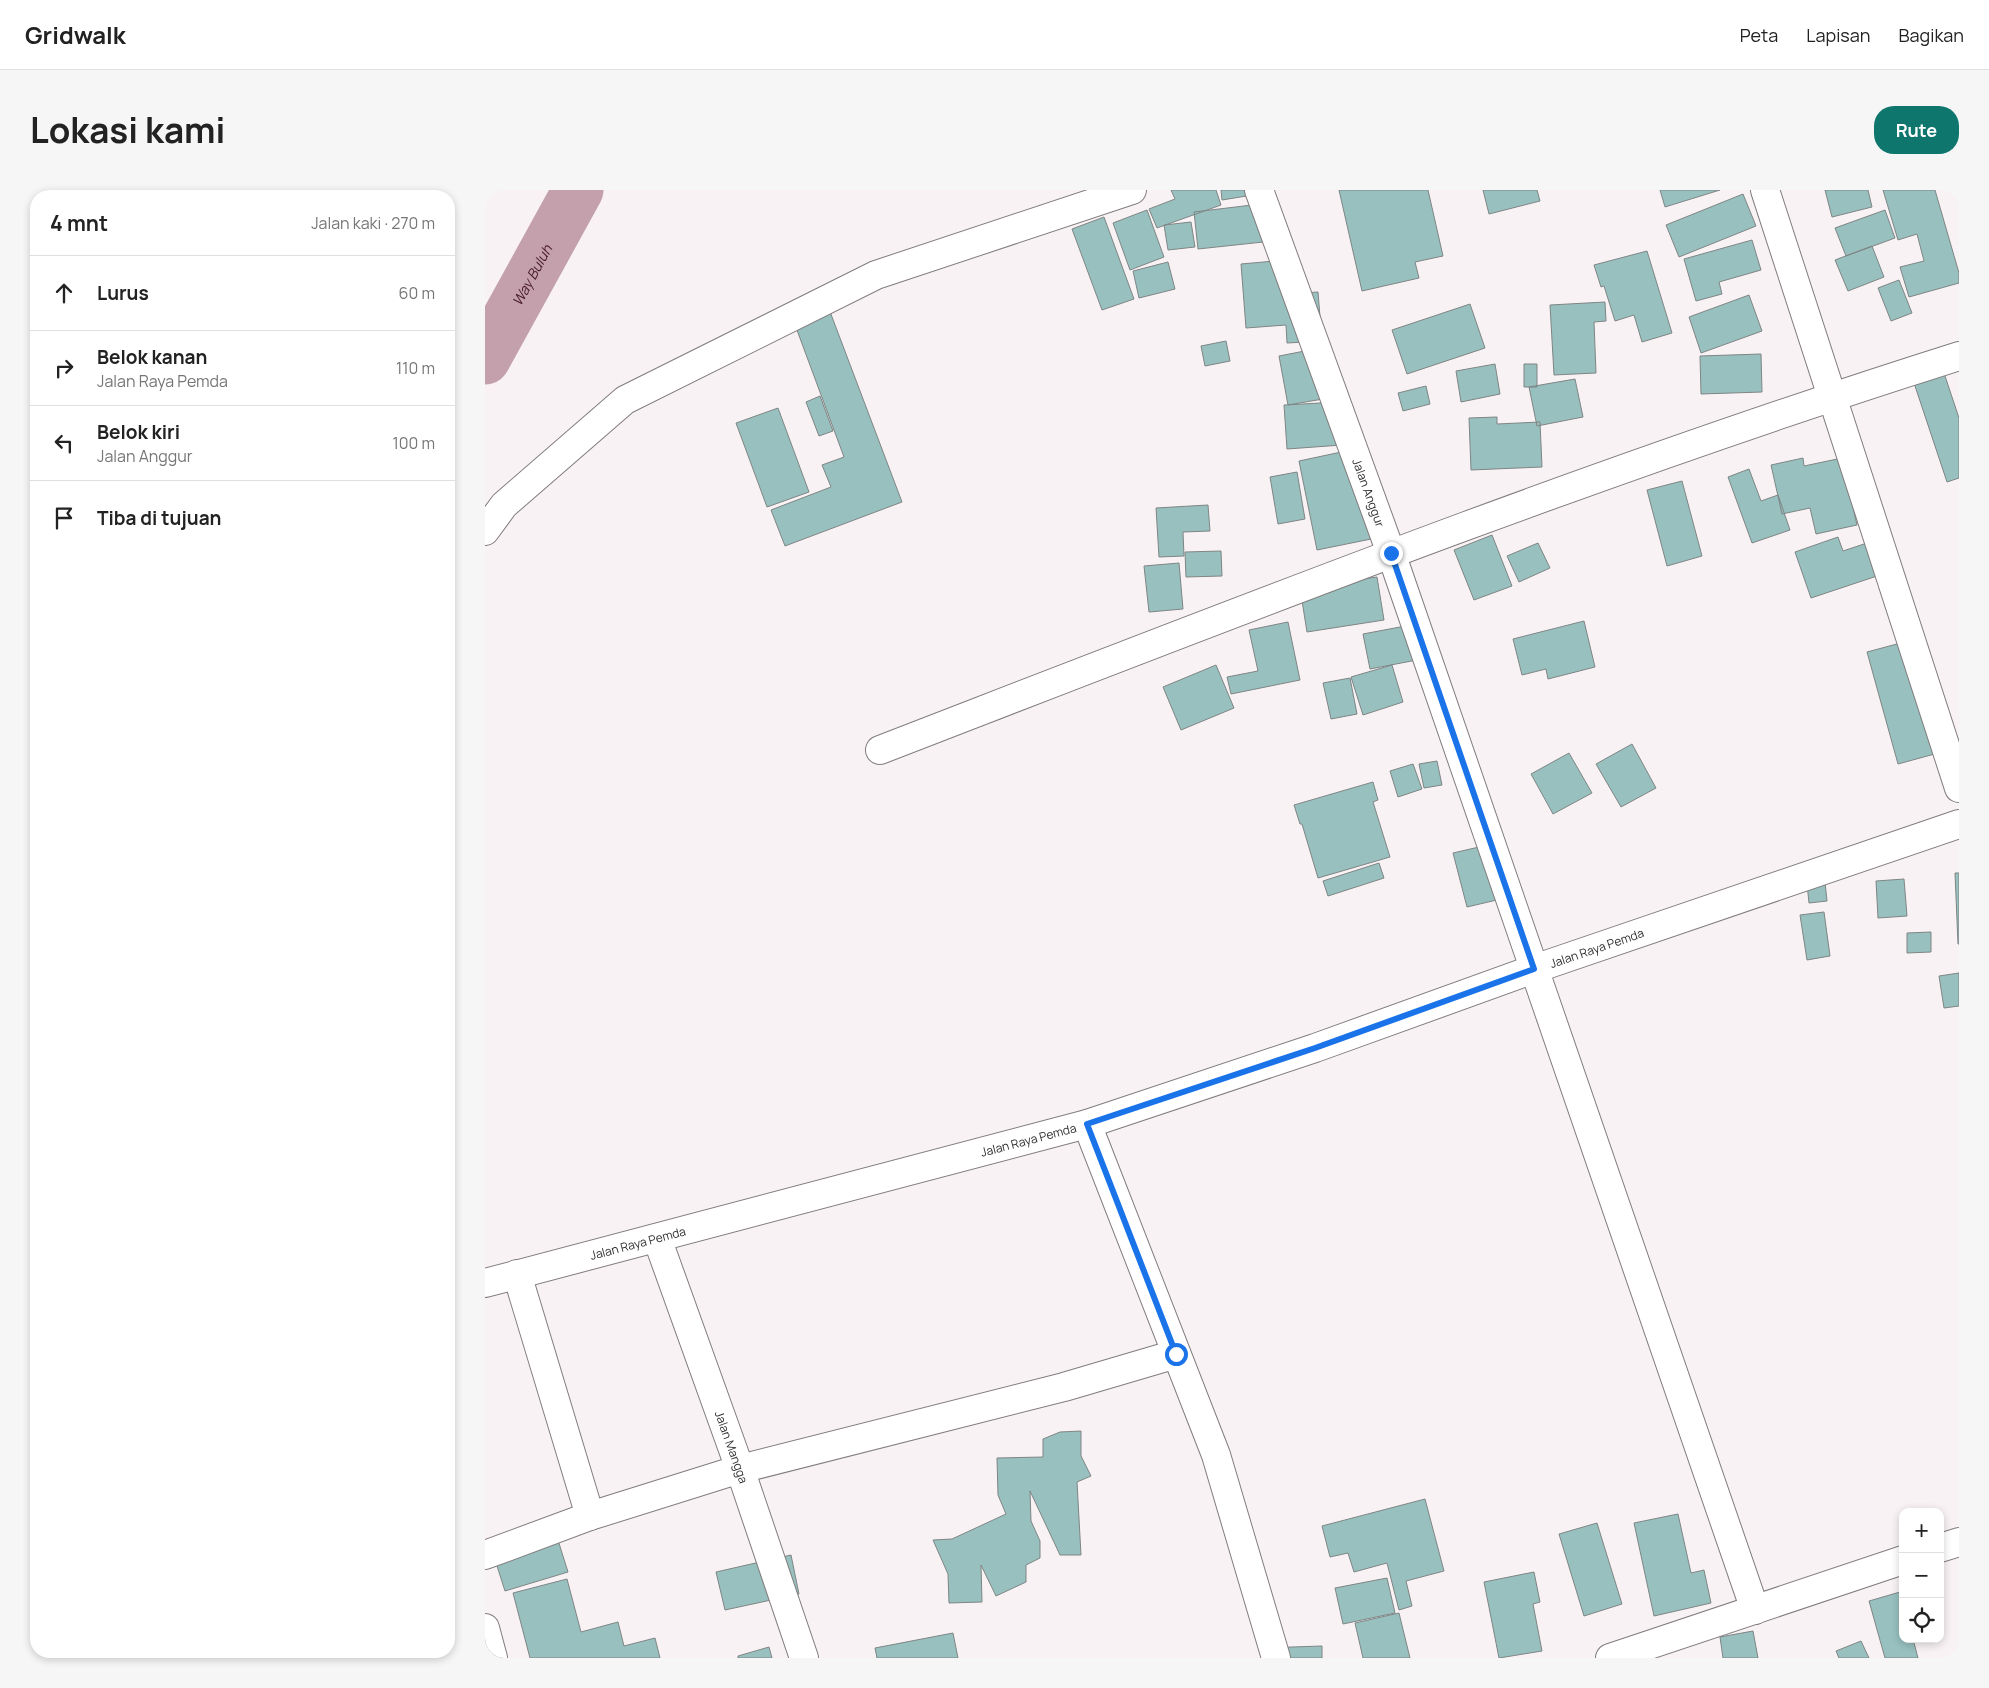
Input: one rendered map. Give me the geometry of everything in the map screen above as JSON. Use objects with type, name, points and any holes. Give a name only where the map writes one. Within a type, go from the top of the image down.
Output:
[{"type":"street","points":[[485,531],[504,505],[625,400],[875,275],[1132,190]]},
{"type":"street","name":"Jalan Anggur","points":[[1259,190],[1391,553],[1755,1610]]},
{"type":"street","points":[[1765,190],[1959,788]]},
{"type":"street","points":[[880,750],[1391,553],[1832,396],[1959,356]]},
{"type":"street","name":"Jalan Raya Pemda","points":[[485,1283],[1087,1124],[1315,1048],[1534,969],[1959,824]]},
{"type":"street","points":[[1087,1124],[1216,1455],[1277,1658]]},
{"type":"street","name":"Jalan Mangga","points":[[657,1238],[741,1469],[803,1658]]},
{"type":"street","points":[[517,1274],[590,1516]]},
{"type":"street","points":[[485,1555],[590,1516],[741,1469],[1064,1388],[1176,1354]]},
{"type":"street","points":[[1944,1547],[1959,1542]]},
{"type":"street","points":[[1610,1658],[1648,1652],[1828,1583],[1899,1561]]},
{"type":"street","points":[[485,1628],[493,1658]]},
{"type":"building","points":[[1171,190],[1216,190],[1221,205],[1157,228],[1149,209],[1175,199]]},
{"type":"building","points":[[1221,190],[1271,190],[1271,192],[1222,200]]},
{"type":"building","points":[[1339,190],[1428,190],[1443,256],[1415,262],[1419,278],[1362,291]]},
{"type":"building","points":[[1483,190],[1537,190],[1540,201],[1489,214]]},
{"type":"building","points":[[1660,190],[1720,190],[1665,207]]},
{"type":"building","points":[[1825,190],[1868,190],[1872,207],[1832,217]]},
{"type":"building","points":[[1883,190],[1935,190],[1959,273],[1959,283],[1909,297],[1900,267],[1924,261],[1917,234],[1898,240]]},
{"type":"building","points":[[1743,194],[1756,226],[1679,257],[1666,225]]},
{"type":"building","points":[[1277,202],[1282,240],[1198,249],[1194,212]]},
{"type":"building","points":[[1147,210],[1164,257],[1130,270],[1113,223]]},
{"type":"building","points":[[1885,210],[1895,238],[1846,256],[1835,228]]},
{"type":"building","points":[[1104,217],[1134,299],[1102,310],[1072,229]]},
{"type":"building","points":[[1191,222],[1195,247],[1168,250],[1164,225]]},
{"type":"building","points":[[1752,240],[1761,270],[1719,282],[1722,294],[1696,301],[1684,259]]},
{"type":"building","points":[[1872,246],[1884,277],[1848,291],[1835,260]]},
{"type":"building","points":[[1647,251],[1672,333],[1642,342],[1634,315],[1615,321],[1604,286],[1601,287],[1594,265]]},
{"type":"building","points":[[1286,260],[1288,294],[1318,292],[1322,341],[1287,343],[1286,325],[1246,328],[1241,264]]},
{"type":"building","points":[[1168,262],[1175,289],[1139,298],[1133,271]]},
{"type":"building","points":[[1899,280],[1912,313],[1891,321],[1878,288]]},
{"type":"building","points":[[1749,295],[1762,331],[1701,353],[1689,317]]},
{"type":"building","points":[[1605,302],[1606,321],[1594,322],[1596,373],[1554,375],[1550,305]]},
{"type":"building","points":[[1470,304],[1485,348],[1407,374],[1392,330]]},
{"type":"building","points":[[829,309],[902,502],[785,546],[771,510],[831,487],[822,465],[844,457],[794,322]]},
{"type":"building","points":[[1226,341],[1230,361],[1205,366],[1201,346]]},
{"type":"building","points":[[1315,349],[1323,399],[1288,405],[1279,356]]},
{"type":"building","points":[[1761,354],[1762,392],[1701,394],[1700,356]]},
{"type":"building","points":[[1495,364],[1500,394],[1461,402],[1456,371]]},
{"type":"building","points":[[1524,364],[1537,364],[1537,387],[1524,387]]},
{"type":"building","points":[[1943,370],[1959,418],[1959,478],[1947,482],[1913,380]]},
{"type":"building","points":[[1575,379],[1583,417],[1537,426],[1529,387]]},
{"type":"building","points":[[1426,386],[1430,404],[1403,411],[1398,393]]},
{"type":"building","points":[[820,396],[833,431],[819,436],[806,402]]},
{"type":"building","points":[[1339,402],[1342,445],[1287,449],[1284,405]]},
{"type":"building","points":[[778,408],[809,492],[767,507],[736,423]]},
{"type":"building","points":[[1497,417],[1497,424],[1540,422],[1542,467],[1471,470],[1469,418]]},
{"type":"building","points":[[1360,448],[1386,536],[1317,550],[1299,461]]},
{"type":"building","points":[[1803,458],[1804,466],[1842,458],[1857,525],[1816,534],[1810,508],[1782,514],[1771,465]]},
{"type":"building","points":[[1749,469],[1761,501],[1778,495],[1790,530],[1752,543],[1728,477]]},
{"type":"building","points":[[1297,472],[1305,519],[1278,524],[1270,477]]},
{"type":"building","points":[[1682,481],[1702,556],[1667,566],[1647,490]]},
{"type":"building","points":[[1208,505],[1210,531],[1183,532],[1184,556],[1159,557],[1156,508]]},
{"type":"building","points":[[1492,535],[1512,586],[1474,600],[1454,550]]},
{"type":"building","points":[[1838,537],[1843,551],[1867,543],[1877,576],[1811,598],[1795,552]]},
{"type":"building","points":[[1538,543],[1550,568],[1519,582],[1507,556]]},
{"type":"building","points":[[1221,551],[1222,576],[1186,577],[1185,552]]},
{"type":"building","points":[[1179,563],[1183,609],[1149,612],[1144,566]]},
{"type":"building","points":[[1377,577],[1384,620],[1307,632],[1300,588]]},
{"type":"building","points":[[1584,621],[1595,667],[1548,679],[1546,669],[1522,675],[1513,639]]},
{"type":"building","points":[[1288,622],[1300,680],[1231,694],[1227,677],[1258,671],[1249,630]]},
{"type":"building","points":[[1416,624],[1422,659],[1370,669],[1363,634]]},
{"type":"building","points":[[1912,640],[1942,752],[1898,764],[1867,652]]},
{"type":"building","points":[[1216,665],[1234,708],[1181,730],[1163,687]]},
{"type":"building","points":[[1392,665],[1403,702],[1363,715],[1351,677]]},
{"type":"building","points":[[1350,678],[1357,714],[1331,719],[1323,683]]},
{"type":"building","points":[[1632,744],[1656,788],[1621,807],[1596,764]]},
{"type":"building","points":[[1569,753],[1592,793],[1553,814],[1531,774]]},
{"type":"building","points":[[1437,761],[1442,785],[1424,788],[1419,764]]},
{"type":"building","points":[[1413,764],[1422,789],[1398,797],[1390,771]]},
{"type":"building","points":[[1373,782],[1378,800],[1373,802],[1390,857],[1318,878],[1302,824],[1300,824],[1294,805]]},
{"type":"building","points":[[1505,841],[1518,895],[1467,907],[1453,853]]},
{"type":"building","points":[[1379,863],[1384,878],[1328,896],[1323,881]]},
{"type":"building","points":[[1955,873],[1959,873],[1959,944],[1958,944]]},
{"type":"building","points":[[1904,879],[1907,916],[1878,918],[1876,881]]},
{"type":"building","points":[[1825,882],[1827,901],[1809,903],[1807,884]]},
{"type":"building","points":[[1824,912],[1830,956],[1807,960],[1800,915]]},
{"type":"building","points":[[1931,932],[1931,952],[1907,953],[1907,933]]},
{"type":"building","points":[[1959,973],[1959,1006],[1944,1008],[1939,976]]},
{"type":"building","points":[[1081,1431],[1081,1456],[1091,1476],[1077,1482],[1081,1555],[1060,1555],[1030,1491],[1031,1521],[1040,1541],[1040,1558],[1026,1565],[1026,1582],[996,1596],[981,1565],[982,1602],[949,1603],[948,1574],[933,1540],[952,1539],[1006,1514],[998,1495],[997,1458],[1043,1457],[1043,1439],[1060,1432]]},
{"type":"building","points":[[1425,1499],[1444,1571],[1406,1581],[1412,1606],[1399,1610],[1387,1563],[1354,1572],[1348,1553],[1330,1557],[1322,1526]]},
{"type":"building","points":[[1678,1514],[1691,1573],[1704,1570],[1711,1603],[1654,1616],[1634,1523]]},
{"type":"building","points":[[552,1521],[568,1572],[505,1591],[489,1541]]},
{"type":"building","points":[[1597,1523],[1622,1604],[1584,1616],[1559,1534]]},
{"type":"building","points":[[791,1555],[799,1594],[725,1610],[716,1572]]},
{"type":"building","points":[[1534,1572],[1540,1602],[1533,1604],[1542,1651],[1499,1658],[1484,1582]]},
{"type":"building","points":[[1387,1578],[1395,1613],[1343,1624],[1335,1588]]},
{"type":"building","points":[[567,1579],[581,1632],[618,1622],[624,1646],[655,1638],[660,1658],[530,1658],[513,1593]]},
{"type":"building","points":[[1899,1592],[1899,1643],[1914,1643],[1918,1658],[1885,1658],[1869,1601]]},
{"type":"building","points":[[1399,1613],[1410,1658],[1363,1658],[1355,1623]]},
{"type":"building","points":[[1753,1631],[1758,1658],[1723,1658],[1720,1637]]},
{"type":"building","points":[[953,1633],[958,1658],[877,1658],[875,1648]]},
{"type":"building","points":[[1861,1641],[1869,1658],[1839,1658],[1836,1651]]},
{"type":"building","points":[[1322,1646],[1322,1658],[1263,1658],[1262,1648]]},
{"type":"building","points":[[769,1647],[772,1658],[738,1658],[738,1656]]},
{"type":"waterway","name":"Way Buluh","points":[[485,359],[578,190]]},
{"type":"route","points":[[1176,1354],[1087,1124],[1315,1048],[1534,969],[1391,553]]}]
